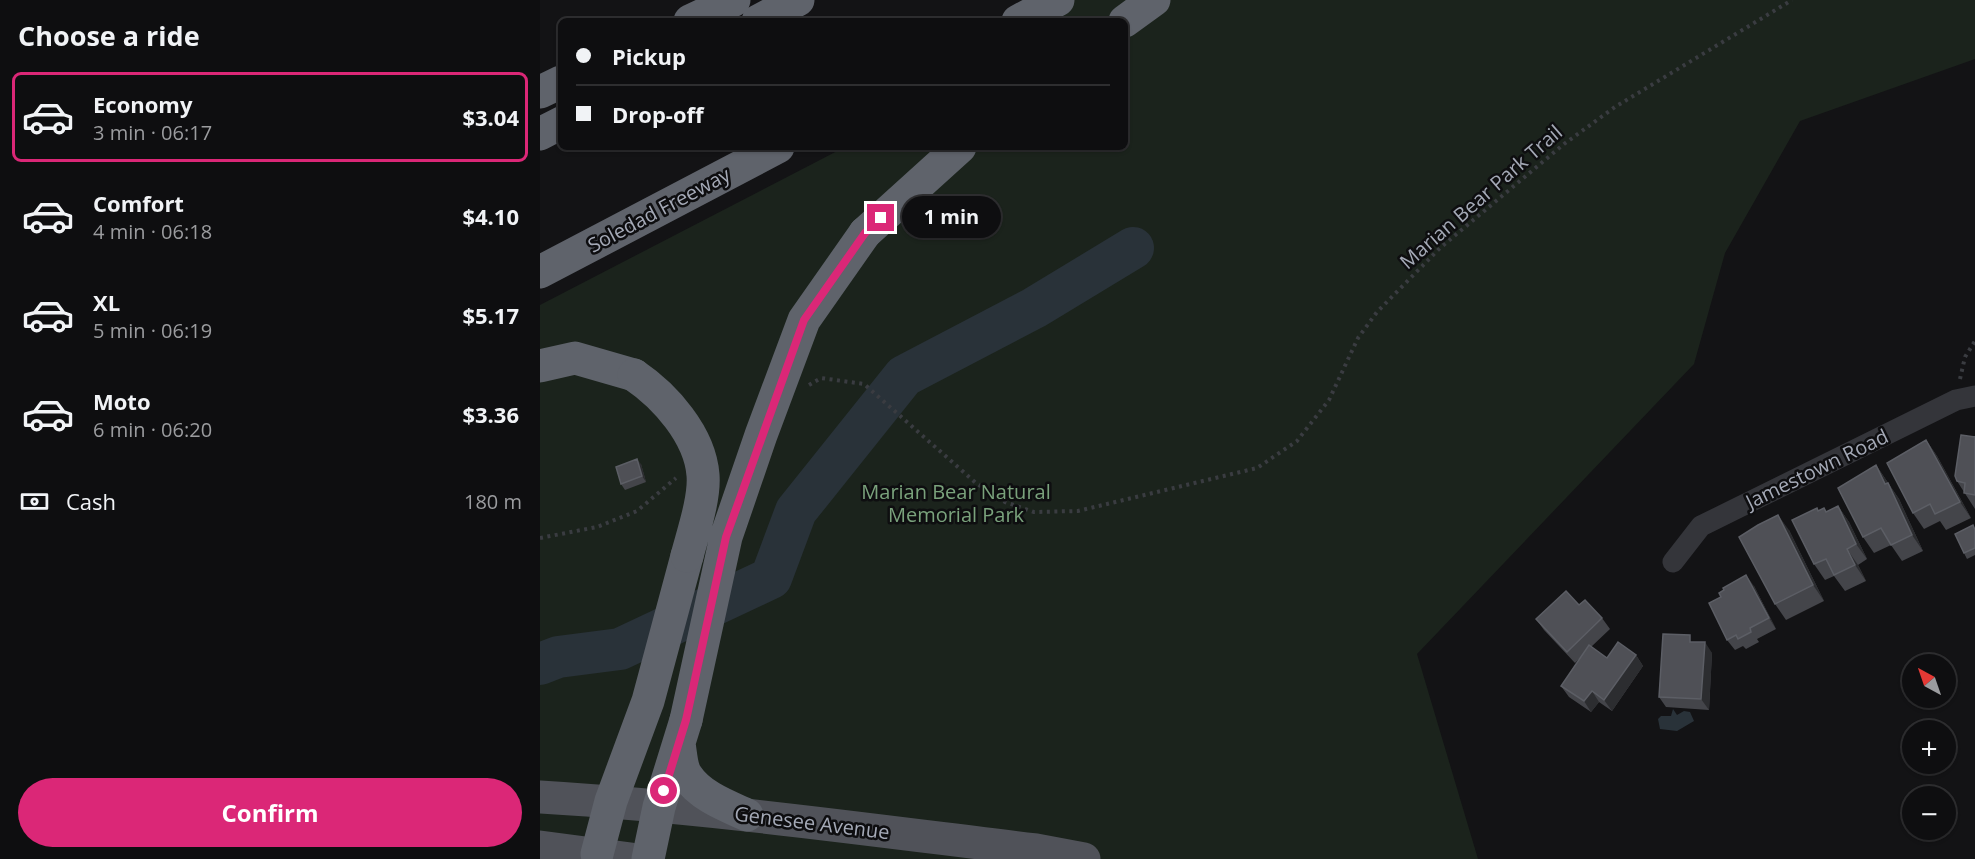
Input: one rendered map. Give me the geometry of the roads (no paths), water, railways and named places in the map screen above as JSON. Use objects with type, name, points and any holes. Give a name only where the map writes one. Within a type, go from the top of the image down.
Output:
[{"type":"highway","points":[[696,18],[734,0]]},
{"type":"highway","points":[[764,18],[798,0]]},
{"type":"highway","points":[[1024,18],[1058,0]]},
{"type":"highway","points":[[1128,19],[1154,0]]},
{"type":"highway","points":[[540,92],[558,83]]},
{"type":"highway","points":[[540,134],[558,125]]},
{"type":"highway","name":"Soledad Freeway","points":[[540,272],[772,150]]},
{"type":"highway","points":[[648,859],[659,807],[682,732],[726,537],[804,320],[865,233],[957,150]]},
{"type":"highway","points":[[540,366],[575,358],[634,375],[653,388],[689,431],[703,475],[696,524],[648,701],[611,801],[597,854]]},
{"type":"highway","points":[[682,732],[686,776],[696,787],[713,799],[747,815]]},
{"type":"main road","name":"Genesee Avenue","points":[[540,797],[611,801],[747,815],[1036,850],[1084,859]]},
{"type":"main road","points":[[540,847],[630,859]]},
{"type":"street","name":"Jamestown Road","points":[[1673,562],[1701,526],[1966,398]]},
{"type":"waterway","points":[[540,664],[558,657],[620,649],[771,578],[796,511],[904,376],[1034,308],[1133,248]]},
{"type":"park label","name":"Marian Bear Natural Memorial Park","points":[[956,504]]}]
